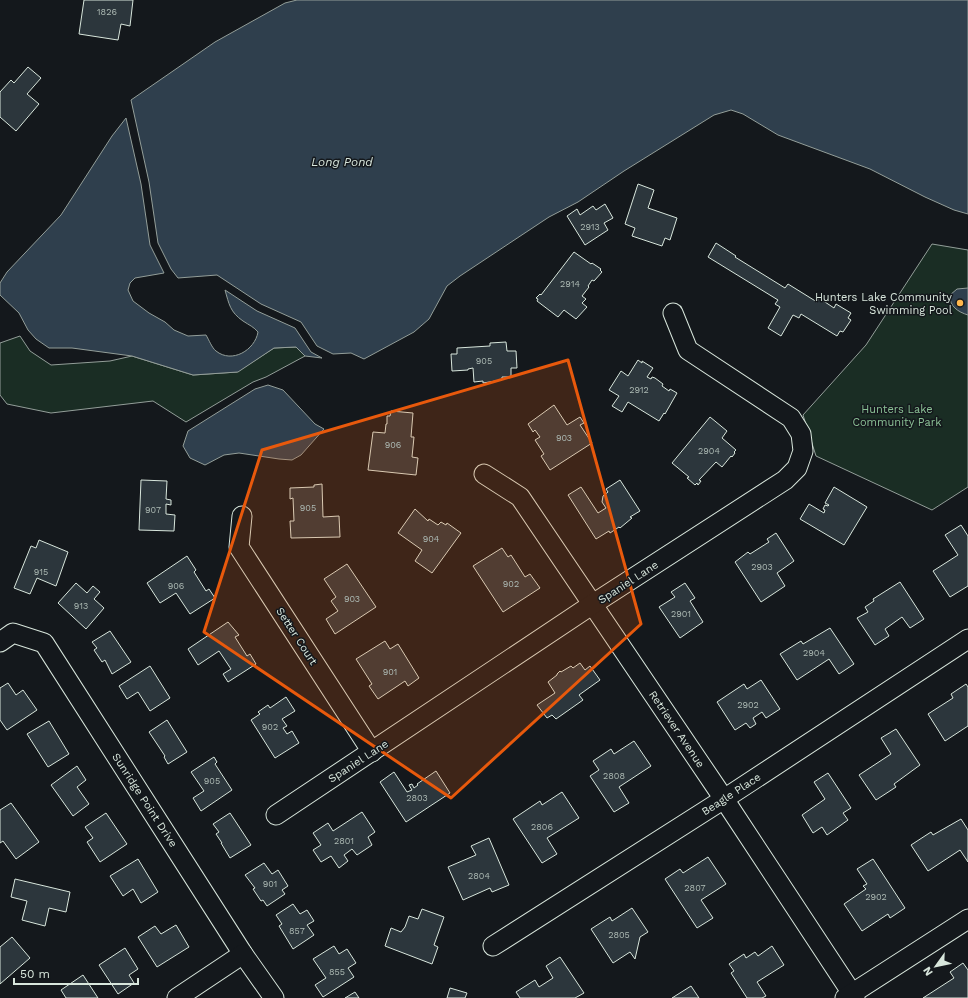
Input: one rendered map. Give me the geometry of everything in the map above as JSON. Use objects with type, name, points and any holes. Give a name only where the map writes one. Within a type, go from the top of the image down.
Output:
[{"type":"street","name":"Spaniel Lane","points":[[276,815],[593,604],[785,480],[797,468],[804,451],[801,434],[791,418],[688,350],[673,313]]},
{"type":"street","name":"Retriever Avenue","points":[[484,474],[520,497],[724,798],[851,997]]},
{"type":"street","name":"Setter Court","points":[[242,516],[239,547],[372,752]]},
{"type":"street","name":"Sunridge Point Drive","points":[[0,642],[13,633],[44,643],[243,954],[274,998]]},
{"type":"street","name":"Beagle Place","points":[[493,946],[968,639]]},
{"type":"street","points":[[851,997],[968,919]]},
{"type":"street","points":[[177,998],[243,954]]},
{"type":"highlighted area","points":[[568,360],[641,624],[451,798],[204,632],[262,450]]},
{"type":"green space","name":"Hunters Lake Community Park","points":[[932,244],[968,250],[968,487],[932,510],[816,456],[803,415],[866,345]]},
{"type":"green space","points":[[20,336],[30,351],[51,365],[110,361],[132,356],[193,375],[237,372],[274,348],[296,347],[305,356],[266,377],[253,382],[186,422],[153,401],[51,413],[7,404],[0,395],[0,343]]},
{"type":"water","name":"Long Pond","points":[[297,0],[968,0],[968,214],[954,210],[925,197],[870,169],[778,135],[743,114],[731,110],[714,115],[624,171],[578,202],[549,217],[460,276],[447,286],[429,319],[414,332],[364,359],[351,353],[333,354],[317,346],[301,322],[261,304],[217,275],[178,278],[171,269],[158,243],[149,182],[131,100],[215,42],[285,3]]},
{"type":"water","points":[[126,118],[141,184],[150,245],[164,273],[135,278],[130,283],[128,290],[133,301],[149,313],[165,322],[174,330],[188,336],[206,335],[216,351],[222,355],[229,356],[242,353],[248,349],[256,339],[258,332],[235,314],[229,304],[225,290],[257,311],[295,328],[311,352],[322,358],[305,356],[296,347],[274,348],[238,372],[193,375],[132,356],[72,348],[49,348],[36,339],[28,330],[19,313],[0,295],[0,283],[7,272],[61,215],[112,136]]},
{"type":"water","name":"Hunters Lake Community Swimming Pool","points":[[968,288],[968,315],[955,308],[951,302],[950,295],[957,289]]},
{"type":"water","points":[[268,385],[283,390],[315,424],[324,429],[301,455],[292,460],[239,453],[224,455],[205,465],[190,458],[183,446],[188,431],[255,389]]},
{"type":"building","points":[[84,0],[133,0],[130,26],[121,24],[118,40],[79,34]]},
{"type":"building","points":[[28,67],[41,78],[27,94],[39,104],[16,131],[0,117],[0,92],[11,80],[14,83]]},
{"type":"building","points":[[638,184],[654,190],[648,208],[677,218],[670,240],[665,238],[662,246],[632,236],[635,228],[625,224]]},
{"type":"building","points":[[605,204],[613,218],[604,223],[608,230],[585,245],[567,216],[577,209],[580,215],[593,206],[596,210]]},
{"type":"building","points":[[716,243],[736,256],[735,257],[785,288],[788,284],[817,302],[819,298],[834,308],[836,304],[851,313],[848,318],[851,320],[843,332],[840,331],[837,336],[801,314],[799,318],[793,315],[781,336],[768,328],[780,307],[775,304],[778,300],[708,257]]},
{"type":"building","points":[[574,252],[601,269],[600,270],[602,272],[594,281],[592,280],[582,296],[586,299],[582,303],[587,307],[576,319],[564,310],[558,317],[537,301],[538,299],[536,298],[540,294],[541,295]]},
{"type":"building","points":[[506,342],[507,351],[516,351],[517,368],[511,368],[511,377],[502,377],[502,380],[483,383],[483,381],[474,382],[473,368],[468,370],[452,371],[451,354],[457,354],[457,348],[490,346],[490,343]]},
{"type":"building","points":[[638,360],[653,368],[647,377],[651,379],[652,377],[655,378],[669,391],[670,389],[677,393],[665,414],[664,413],[659,421],[628,402],[622,412],[612,406],[619,396],[609,390],[621,371],[628,376]]},
{"type":"building","points":[[554,405],[567,425],[580,417],[584,423],[580,425],[592,443],[550,470],[541,456],[544,454],[535,440],[540,437],[535,430],[533,432],[528,424]]},
{"type":"building","points":[[391,411],[413,413],[411,437],[414,437],[412,457],[418,458],[416,475],[368,470],[373,432],[385,433],[387,416],[390,416]]},
{"type":"building","points":[[710,417],[727,431],[722,438],[736,450],[732,457],[731,456],[722,467],[716,462],[699,480],[701,481],[698,485],[697,483],[695,485],[687,478],[689,477],[672,463]]},
{"type":"building","points":[[141,480],[167,481],[166,499],[171,500],[171,505],[166,504],[166,514],[175,515],[174,531],[139,530]]},
{"type":"building","points":[[620,480],[640,511],[630,517],[632,518],[620,528],[619,527],[610,533],[609,531],[596,539],[568,495],[581,487],[598,513],[606,508],[602,502],[603,496],[608,492],[606,489]]},
{"type":"building","points":[[322,484],[323,517],[339,516],[340,537],[291,538],[290,521],[294,521],[293,498],[290,499],[290,488],[314,487],[314,485]]},
{"type":"building","points":[[834,487],[867,507],[844,545],[800,519],[809,504],[824,513],[825,510],[823,509],[825,505],[829,505],[825,503]]},
{"type":"building","points":[[415,509],[428,521],[429,519],[438,525],[441,522],[446,525],[447,523],[461,533],[432,573],[415,561],[422,550],[398,533]]},
{"type":"building","points":[[961,525],[968,536],[968,586],[950,597],[933,571],[958,555],[945,535]]},
{"type":"building","points":[[776,533],[794,561],[777,573],[785,586],[761,602],[735,562],[748,552],[750,554],[769,542],[767,539]]},
{"type":"building","points":[[39,540],[68,552],[56,586],[37,578],[30,594],[14,588],[31,546],[36,548]]},
{"type":"building","points":[[502,548],[508,557],[511,555],[525,577],[530,574],[540,588],[503,612],[473,566]]},
{"type":"building","points":[[187,556],[196,570],[194,572],[206,591],[209,589],[215,598],[190,614],[176,593],[160,603],[147,583]]},
{"type":"building","points":[[347,564],[376,607],[335,634],[326,619],[338,611],[331,601],[336,597],[324,579]]},
{"type":"building","points":[[900,582],[924,619],[910,628],[902,617],[885,629],[889,636],[875,645],[857,618],[868,612],[865,607],[874,601],[873,599]]},
{"type":"building","points":[[76,583],[87,593],[93,586],[100,592],[94,599],[104,608],[86,629],[58,603]]},
{"type":"building","points":[[685,583],[695,598],[690,601],[703,622],[680,638],[659,607],[675,597],[671,592]]},
{"type":"building","points":[[228,622],[239,635],[235,637],[247,656],[250,654],[256,664],[228,682],[223,674],[231,669],[219,651],[198,665],[188,649]]},
{"type":"building","points":[[830,628],[854,664],[839,674],[829,659],[797,680],[780,654],[801,641],[803,644]]},
{"type":"building","points":[[110,631],[131,662],[112,674],[105,660],[102,662],[94,650],[97,648],[92,642]]},
{"type":"building","points":[[385,641],[390,649],[398,644],[419,678],[408,686],[405,681],[378,699],[369,686],[372,684],[356,659]]},
{"type":"building","points":[[580,663],[585,670],[590,666],[600,680],[579,695],[583,700],[556,719],[552,715],[547,718],[537,705],[555,693],[548,682],[560,671],[561,672],[571,666],[573,668]]},
{"type":"building","points":[[150,666],[170,698],[150,711],[138,692],[127,699],[119,686]]},
{"type":"building","points":[[761,680],[780,709],[766,718],[762,712],[753,718],[756,724],[750,728],[746,723],[735,730],[717,702],[744,684],[747,689]]},
{"type":"building","points":[[8,683],[16,695],[23,690],[37,710],[7,730],[0,720],[0,688]]},
{"type":"building","points":[[966,684],[968,687],[968,726],[945,741],[928,714],[953,698],[951,694]]},
{"type":"building","points":[[286,697],[295,711],[282,719],[287,726],[283,728],[287,734],[292,731],[299,743],[275,758],[251,720],[260,714],[258,712],[268,705],[270,708]]},
{"type":"building","points":[[167,720],[187,752],[168,764],[164,757],[165,756],[149,732]]},
{"type":"building","points":[[49,721],[69,754],[48,767],[27,734]]},
{"type":"building","points":[[896,729],[920,765],[894,784],[896,787],[876,800],[859,775],[891,754],[881,738]]},
{"type":"building","points":[[634,741],[651,766],[619,787],[629,803],[614,812],[590,776],[599,770],[593,761],[611,749],[614,754]]},
{"type":"building","points":[[214,757],[217,762],[215,764],[232,790],[201,811],[193,798],[204,791],[191,772]]},
{"type":"building","points":[[77,766],[86,780],[77,787],[89,804],[73,816],[51,785]]},
{"type":"building","points":[[436,771],[450,793],[406,822],[380,782],[394,772],[407,792],[412,790],[409,785],[412,784],[414,788],[418,785],[417,784]]},
{"type":"building","points":[[828,773],[851,808],[843,813],[848,820],[827,835],[822,827],[813,833],[802,815],[825,799],[814,782]]},
{"type":"building","points":[[562,792],[579,818],[547,838],[557,854],[542,863],[513,819],[540,801],[542,805]]},
{"type":"building","points":[[11,803],[39,842],[16,859],[3,841],[0,843],[0,810]]},
{"type":"building","points":[[362,812],[375,832],[368,837],[372,845],[357,855],[352,849],[344,855],[348,861],[339,868],[331,856],[321,862],[313,850],[321,845],[313,833],[328,823],[333,831]]},
{"type":"building","points":[[106,813],[127,844],[100,862],[87,842],[93,838],[85,827]]},
{"type":"building","points":[[230,813],[251,845],[230,858],[216,834],[219,832],[213,824]]},
{"type":"building","points":[[961,819],[968,830],[968,862],[960,850],[928,871],[911,845],[931,832],[933,835]]},
{"type":"building","points":[[489,838],[509,885],[492,892],[490,888],[463,900],[448,867],[476,855],[471,846]]},
{"type":"building","points":[[708,857],[726,884],[701,900],[713,918],[697,928],[665,879],[680,869],[683,873]]},
{"type":"building","points":[[138,859],[158,892],[141,903],[133,889],[123,896],[110,876]]},
{"type":"building","points":[[873,859],[905,908],[890,918],[888,914],[862,931],[844,904],[866,889],[863,886],[867,884],[857,869]]},
{"type":"building","points":[[264,863],[272,874],[278,870],[288,886],[282,890],[285,894],[267,906],[263,900],[261,901],[253,889],[255,888],[245,875]]},
{"type":"building","points":[[15,879],[70,892],[66,912],[49,908],[45,926],[22,920],[27,901],[11,897]]},
{"type":"building","points":[[293,904],[300,914],[307,910],[314,921],[307,925],[314,935],[293,949],[279,926],[282,924],[276,915]]},
{"type":"building","points":[[632,908],[648,932],[640,937],[635,959],[630,952],[613,963],[591,929],[610,917],[612,921]]},
{"type":"building","points":[[422,909],[444,917],[434,945],[438,947],[432,964],[385,946],[391,928],[401,932],[405,927],[409,916],[418,919]]},
{"type":"building","points":[[176,925],[189,947],[157,967],[138,937],[155,926],[161,934]]},
{"type":"building","points":[[12,937],[30,958],[0,984],[0,947]]},
{"type":"building","points":[[334,946],[339,954],[347,949],[356,963],[348,968],[354,977],[323,997],[315,985],[326,978],[313,959]]},
{"type":"building","points":[[772,946],[784,965],[757,982],[766,996],[762,998],[747,998],[731,973],[734,971],[729,964],[744,954],[746,958],[755,952],[758,956]]},
{"type":"building","points":[[125,948],[138,969],[129,975],[134,983],[118,994],[99,965]]},
{"type":"building","points":[[560,957],[584,993],[575,998],[520,998],[516,992],[535,980],[539,987],[553,978],[546,966]]},
{"type":"building","points":[[963,963],[968,970],[968,998],[923,998],[954,978],[950,972]]},
{"type":"building","points":[[83,975],[98,998],[66,998],[61,990]]},
{"type":"building","points":[[691,986],[699,998],[672,998]]},
{"type":"building","points":[[450,988],[467,993],[465,998],[447,998]]},
{"type":"building","points":[[355,992],[359,998],[345,998]]},
{"type":"place","name":"Hunters Lake Community Swimming Pool","points":[[960,303]]}]
